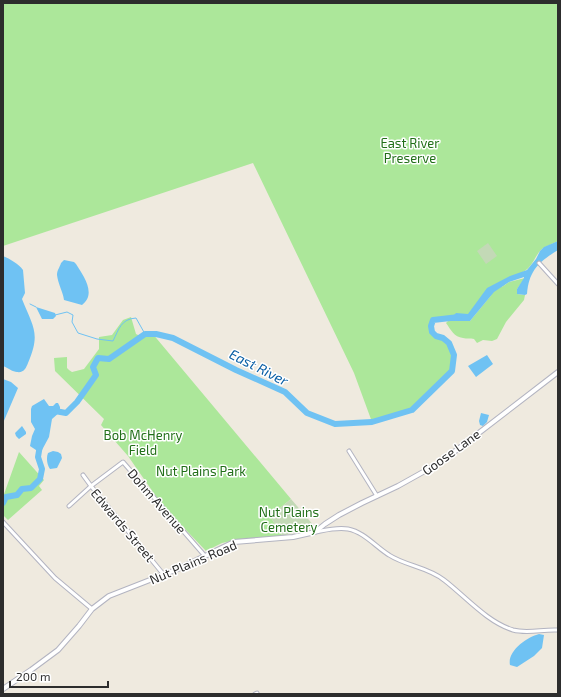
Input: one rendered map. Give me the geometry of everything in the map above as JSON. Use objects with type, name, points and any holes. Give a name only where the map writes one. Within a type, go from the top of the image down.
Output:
[{"type":"street","points":[[540,263],[558,284]]},
{"type":"street","name":"Goose Lane","points":[[315,532],[339,515],[428,470],[558,372]]},
{"type":"street","points":[[349,451],[377,496]]},
{"type":"street","name":"Dohm Avenue","points":[[69,506],[91,486],[123,462],[205,556]]},
{"type":"street","name":"Edwards Street","points":[[83,475],[164,575]]},
{"type":"street","points":[[3,522],[49,572],[92,609]]},
{"type":"street","name":"Nut Plains Road","points":[[3,689],[32,670],[58,650],[92,609],[109,596],[164,575],[234,542],[284,538],[339,529],[355,531],[390,556],[425,569],[443,579],[489,618],[505,627],[527,632],[558,630]]},
{"type":"green space","name":"East River Preserve","points":[[3,3],[558,3],[558,241],[539,252],[528,268],[502,287],[509,282],[525,278],[517,289],[517,294],[525,295],[524,300],[506,322],[497,339],[492,341],[483,340],[477,343],[474,339],[457,336],[446,323],[448,321],[470,321],[493,293],[469,317],[458,319],[451,317],[433,320],[431,326],[432,332],[449,343],[454,355],[452,371],[412,410],[372,422],[354,373],[253,163],[3,246]]},
{"type":"green space","points":[[488,243],[497,256],[486,264],[477,251]]},
{"type":"green space","name":"Nut Plains Park","points":[[131,317],[136,334],[140,336],[152,333],[291,499],[270,516],[282,536],[240,539],[222,543],[206,551],[162,505],[128,456],[101,425],[104,419],[55,371],[54,358],[67,357],[67,368],[69,370],[72,372],[84,369],[99,349],[99,337],[112,335],[123,320]]},
{"type":"green space","points":[[19,452],[44,480],[39,486],[42,490],[8,520],[3,515],[3,497]]},
{"type":"green space","name":"Nut Plains Cemetery","points":[[291,499],[315,527],[282,536],[270,516]]},
{"type":"water","points":[[558,241],[558,250],[540,263],[533,273],[528,286],[527,294],[517,294],[517,289],[524,277],[509,282],[494,292],[470,321],[448,321],[456,313],[468,314],[487,288],[510,276],[527,270],[544,247]]},
{"type":"water","points":[[3,256],[14,262],[23,270],[25,293],[22,299],[32,324],[35,337],[32,353],[23,371],[19,372],[3,366]]},
{"type":"water","points":[[64,260],[74,262],[76,264],[87,284],[89,290],[88,296],[82,305],[64,300],[58,282],[57,272]]},
{"type":"water","points":[[36,307],[55,313],[56,316],[53,319],[42,319]]},
{"type":"water","points":[[487,355],[493,364],[476,377],[468,366]]},
{"type":"water","points":[[3,379],[11,382],[18,388],[3,423]]},
{"type":"water","points":[[44,399],[49,406],[53,406],[58,403],[60,412],[52,419],[49,437],[42,450],[39,452],[30,446],[35,429],[31,422],[31,409],[32,406]]},
{"type":"water","points":[[481,413],[489,415],[487,422],[483,426],[480,425],[479,421]]},
{"type":"water","points":[[22,426],[26,434],[19,439],[15,433]]},
{"type":"water","points":[[53,451],[61,454],[62,458],[57,468],[50,469],[48,466],[47,455]]},
{"type":"water","points":[[539,634],[544,635],[542,648],[534,656],[517,667],[510,665],[512,655],[519,645],[529,638]]},
{"type":"waterway","points":[[30,304],[36,307]]},
{"type":"waterway","points":[[55,315],[67,312],[73,315],[72,322],[78,333],[97,339],[113,341],[121,325],[127,320],[136,318],[145,334]]},
{"type":"waterway","name":"East River","points":[[54,412],[66,413],[77,402],[96,375],[93,367],[98,358],[109,359],[145,334],[156,334],[173,338],[236,370],[285,392],[307,413],[335,424],[372,422],[412,410],[452,371],[454,355],[449,343],[443,338],[436,336],[432,332],[431,326],[433,320],[459,317]]},
{"type":"waterway","name":"East River","points":[[3,503],[6,497],[17,495],[22,489],[31,488],[40,479],[42,469],[38,457],[40,445]]},
{"type":"park label","name":"Bob McHenry Field","points":[[143,442]]}]
